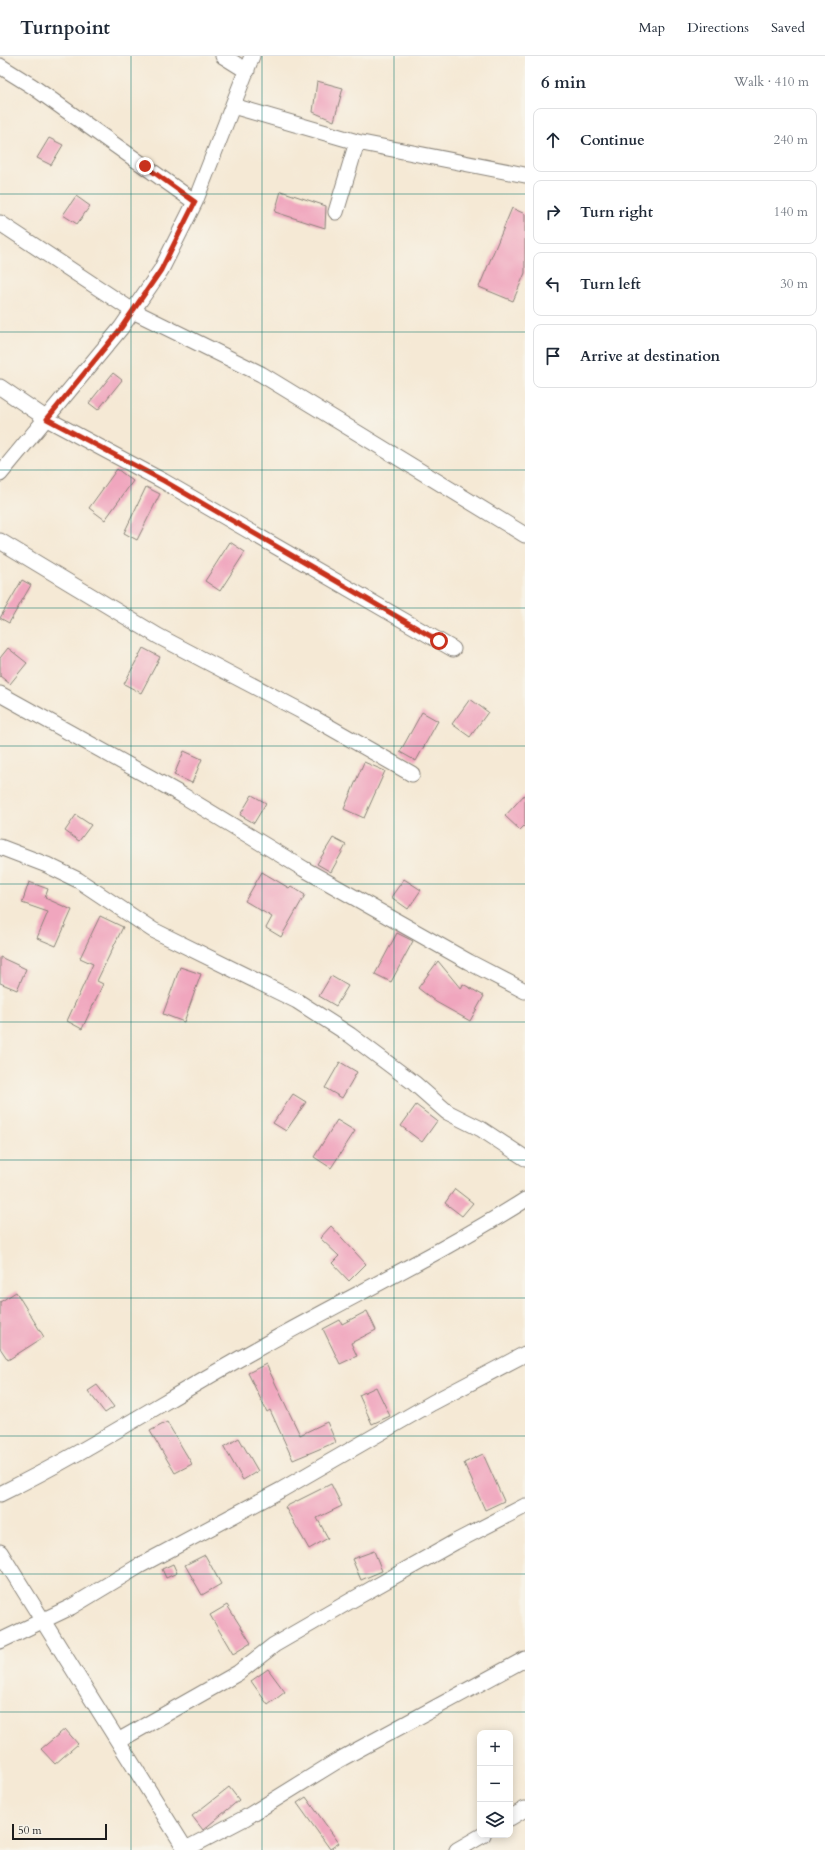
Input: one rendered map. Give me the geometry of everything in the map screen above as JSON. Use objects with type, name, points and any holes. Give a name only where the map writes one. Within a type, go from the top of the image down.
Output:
[{"type":"street","points":[[223,56],[247,71]]},
{"type":"street","points":[[0,474],[47,419],[133,311],[161,270],[195,202],[252,56]]},
{"type":"street","points":[[0,66],[32,86],[195,202]]},
{"type":"street","points":[[233,106],[357,142],[525,175]]},
{"type":"street","points":[[336,212],[357,142]]},
{"type":"street","points":[[0,223],[133,311],[261,374],[525,535]]},
{"type":"street","points":[[0,387],[47,419],[164,481],[453,649]]},
{"type":"street","points":[[0,542],[158,636],[303,712],[412,774]]},
{"type":"street","points":[[0,694],[182,795],[304,869],[525,992]]},
{"type":"street","points":[[0,847],[47,865],[78,880],[153,930],[297,1001],[350,1035],[414,1083],[447,1112],[481,1129],[525,1158]]},
{"type":"street","points":[[0,1494],[47,1471],[322,1312],[474,1232],[525,1200]]},
{"type":"street","points":[[0,1641],[42,1622],[138,1566],[281,1490],[432,1403],[525,1354]]},
{"type":"street","points":[[118,1741],[238,1673],[274,1645],[455,1542],[525,1506]]},
{"type":"street","points":[[0,1552],[42,1622],[186,1850],[245,1818],[337,1761],[525,1659]]},
{"type":"street","points":[[513,1816],[525,1809]]},
{"type":"street","points":[[457,1850],[478,1838]]},
{"type":"building","points":[[317,81],[343,88],[334,121],[313,112]]},
{"type":"building","points":[[49,138],[63,145],[51,165],[37,158]]},
{"type":"building","points":[[281,191],[326,206],[325,228],[275,212]]},
{"type":"building","points":[[76,196],[90,206],[77,224],[63,215]]},
{"type":"building","points":[[512,208],[525,214],[525,273],[513,301],[479,287]]},
{"type":"building","points":[[113,373],[122,380],[98,410],[89,403]]},
{"type":"building","points":[[117,469],[133,481],[105,520],[89,508]]},
{"type":"building","points":[[146,487],[160,494],[137,540],[124,533]]},
{"type":"building","points":[[230,542],[245,552],[220,591],[205,581]]},
{"type":"building","points":[[22,580],[31,585],[9,623],[0,618]]},
{"type":"building","points":[[8,648],[27,663],[10,684],[0,676],[0,658]]},
{"type":"building","points":[[143,648],[160,657],[141,693],[124,684]]},
{"type":"building","points":[[470,699],[488,712],[470,737],[452,724]]},
{"type":"building","points":[[422,712],[438,721],[416,761],[400,752]]},
{"type":"building","points":[[184,751],[202,759],[192,783],[174,775]]},
{"type":"building","points":[[364,762],[385,771],[364,818],[344,809]]},
{"type":"building","points":[[525,794],[525,825],[520,830],[505,816]]},
{"type":"building","points":[[252,795],[266,803],[254,823],[240,815]]},
{"type":"building","points":[[76,815],[91,825],[79,841],[65,831]]},
{"type":"building","points":[[333,838],[346,845],[331,872],[317,864]]},
{"type":"building","points":[[262,872],[289,888],[291,886],[305,895],[281,937],[266,928],[272,917],[245,901]]},
{"type":"building","points":[[404,879],[421,890],[408,909],[391,897]]},
{"type":"building","points":[[29,882],[48,889],[45,898],[72,910],[56,946],[37,938],[48,912],[22,903]]},
{"type":"building","points":[[100,916],[123,927],[97,981],[103,984],[82,1029],[67,1021],[93,964],[80,958]]},
{"type":"building","points":[[397,933],[413,941],[391,982],[375,974]]},
{"type":"building","points":[[0,957],[26,969],[17,990],[0,983]]},
{"type":"building","points":[[438,961],[461,989],[463,984],[484,996],[470,1021],[436,1002],[418,988]]},
{"type":"building","points":[[180,967],[201,974],[184,1022],[163,1014]]},
{"type":"building","points":[[331,976],[348,986],[336,1006],[319,996]]},
{"type":"building","points":[[340,1062],[357,1072],[342,1098],[325,1088]]},
{"type":"building","points":[[293,1094],[306,1102],[286,1131],[273,1123]]},
{"type":"building","points":[[416,1105],[437,1121],[422,1142],[401,1126]]},
{"type":"building","points":[[337,1120],[355,1131],[331,1168],[314,1157]]},
{"type":"building","points":[[455,1189],[473,1203],[462,1216],[445,1203]]},
{"type":"building","points":[[331,1226],[366,1264],[349,1281],[332,1263],[339,1256],[320,1238]]},
{"type":"building","points":[[16,1292],[44,1337],[8,1360],[0,1348],[0,1302]]},
{"type":"building","points":[[367,1311],[376,1330],[351,1343],[357,1356],[340,1364],[323,1329],[340,1320],[342,1324]]},
{"type":"building","points":[[266,1364],[300,1435],[327,1422],[336,1442],[293,1460],[270,1410],[267,1412],[248,1373]]},
{"type":"building","points":[[97,1385],[114,1407],[105,1413],[88,1391]]},
{"type":"building","points":[[376,1387],[390,1416],[372,1424],[359,1395]]},
{"type":"building","points":[[167,1422],[192,1464],[175,1473],[150,1431]]},
{"type":"building","points":[[239,1438],[258,1471],[243,1480],[224,1447]]},
{"type":"building","points":[[483,1454],[504,1501],[485,1510],[464,1463]]},
{"type":"building","points":[[331,1484],[342,1506],[317,1518],[328,1538],[309,1549],[285,1507]]},
{"type":"building","points":[[374,1551],[382,1571],[361,1580],[352,1559]]},
{"type":"building","points":[[205,1555],[221,1584],[202,1595],[185,1565]]},
{"type":"building","points":[[173,1564],[177,1573],[166,1578],[162,1569]]},
{"type":"building","points":[[227,1605],[251,1643],[233,1654],[210,1615]]},
{"type":"building","points":[[268,1669],[285,1692],[268,1705],[251,1681]]},
{"type":"building","points":[[65,1729],[78,1744],[55,1764],[41,1749]]},
{"type":"building","points":[[229,1787],[239,1800],[203,1830],[192,1816]]},
{"type":"building","points":[[306,1797],[339,1843],[330,1849],[297,1803]]},
{"type":"route","points":[[145,166],[195,202],[161,270],[121,328],[47,419],[164,481],[439,641]]}]
